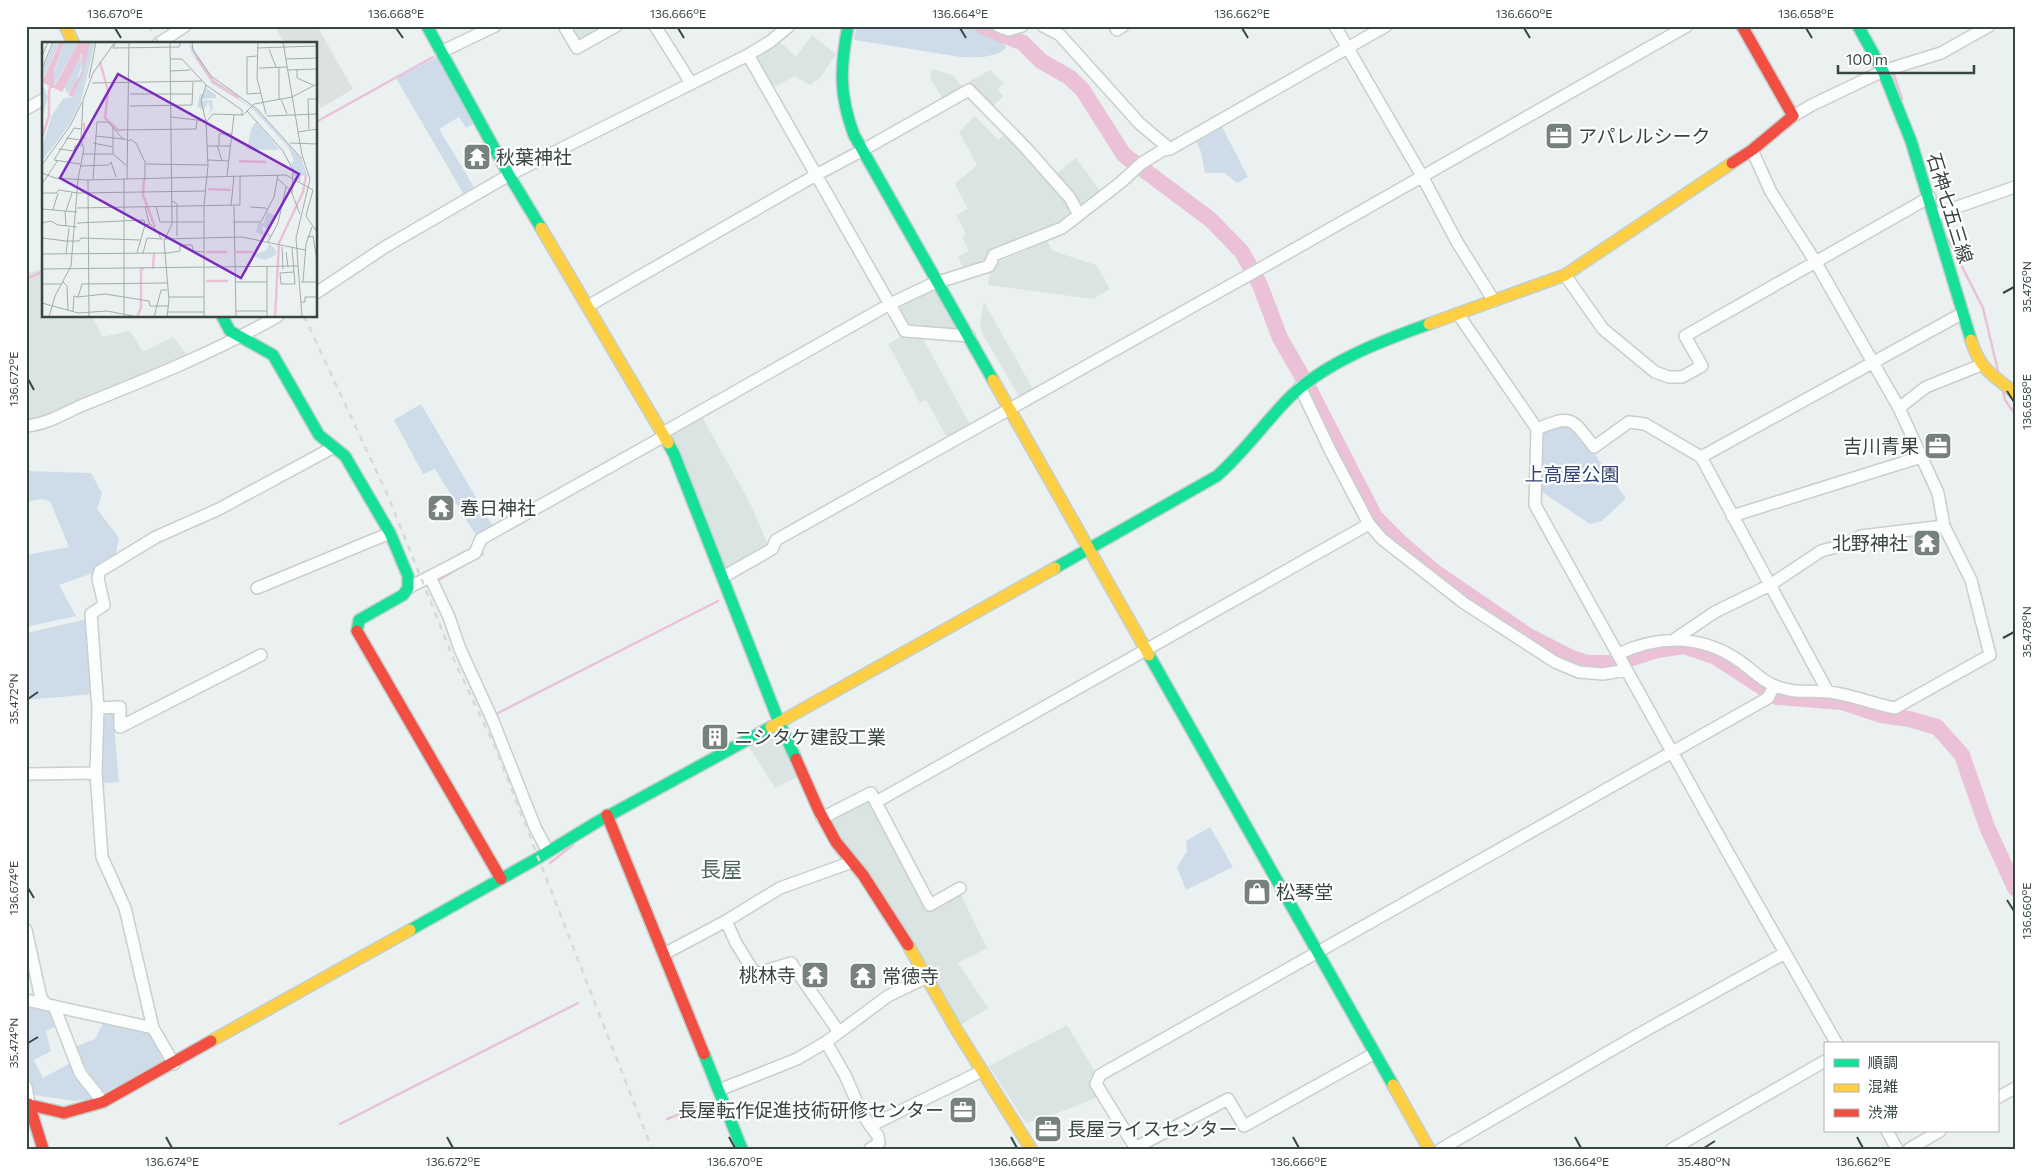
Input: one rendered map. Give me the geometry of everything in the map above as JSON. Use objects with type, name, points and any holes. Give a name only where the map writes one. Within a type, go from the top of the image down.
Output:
[{"type":"street","points":[[64,26],[73,42]]},
{"type":"street","points":[[161,42],[186,26]]},
{"type":"street","points":[[427,26],[509,175],[674,454],[779,722],[801,776],[822,818],[836,842],[863,875],[1031,1149]]},
{"type":"street","points":[[441,52],[495,26]]},
{"type":"street","points":[[564,26],[577,48],[616,26]]},
{"type":"street","points":[[655,26],[691,83]]},
{"type":"street","points":[[318,292],[385,247],[509,175],[748,55],[771,41],[789,26]]},
{"type":"street","points":[[848,26],[839,79],[847,116],[863,150],[1430,1149]]},
{"type":"street","points":[[998,26],[1009,30],[1022,26]]},
{"type":"street","points":[[1043,26],[1060,35],[1140,124],[1170,149]]},
{"type":"street","points":[[1115,26],[1117,30],[1122,26]]},
{"type":"street","points":[[1335,26],[1422,176],[1457,242],[1494,301]]},
{"type":"street","points":[[501,879],[357,630],[359,620],[403,595],[408,588],[475,553],[481,539],[661,438],[666,431],[890,304],[938,283],[989,266],[994,255],[1062,228],[1138,166],[1162,150],[1170,149],[1386,26]]},
{"type":"street","points":[[723,577],[772,549],[776,540],[1687,26]]},
{"type":"street","points":[[1742,26],[1793,116]]},
{"type":"street","name":"石神七五三線","points":[[1858,26],[1882,71],[1911,141],[1930,197],[1976,357],[1982,365],[2014,390]]},
{"type":"street","points":[[28,1104],[64,1113],[104,1102],[174,1064],[548,852],[607,815],[702,766],[1174,502],[1217,476],[1232,463],[1288,399],[1300,387],[1312,379],[1376,343],[1565,275],[1673,201],[1752,150],[1793,116],[1812,104],[1882,71],[1941,53],[1989,26]]},
{"type":"street","points":[[748,55],[905,331],[969,336]]},
{"type":"street","points":[[588,306],[816,175],[969,90],[1025,147],[1070,198],[1079,215]]},
{"type":"street","points":[[26,109],[42,100]]},
{"type":"street","points":[[1375,1053],[1244,1126],[1228,1099],[1134,1148],[1096,1084],[1100,1075],[1319,953],[1673,751],[1772,691],[1828,692],[1895,708],[1990,655],[1971,580],[1944,526],[1938,493],[1899,408],[1816,261],[1771,192],[1752,150]]},
{"type":"street","points":[[1934,215],[2015,187]]},
{"type":"street","points":[[1565,275],[1603,329],[1656,372],[1669,377],[1682,377],[1702,366],[1685,336],[1930,197]]},
{"type":"street","points":[[1701,457],[1963,313]]},
{"type":"street","points":[[1458,314],[1537,429],[1535,505],[1836,1042]]},
{"type":"street","points":[[223,318],[230,331],[273,354],[319,435],[345,456],[390,533],[408,576],[408,588]]},
{"type":"street","points":[[26,426],[40,425],[192,360],[240,338],[275,318]]},
{"type":"street","points":[[1899,408],[1926,387],[1982,365]]},
{"type":"street","points":[[1300,387],[1330,450],[1369,524],[1382,539],[1464,603],[1555,662],[1579,672],[1603,674],[1626,670]]},
{"type":"street","points":[[1537,429],[1555,421],[1566,420],[1576,423],[1594,447],[1629,422],[1645,424],[1701,457],[1828,692]]},
{"type":"street","points":[[174,1064],[153,1028],[126,908],[102,857],[96,773],[98,708],[91,614],[104,605],[98,578],[100,571],[156,538],[219,509],[334,447]]},
{"type":"street","points":[[1732,516],[1921,457]]},
{"type":"street","points":[[876,802],[1369,524]]},
{"type":"street","points":[[1675,639],[1715,612],[1770,585],[1821,551],[1843,545],[1861,536],[1944,526]]},
{"type":"street","points":[[257,588],[390,533]]},
{"type":"street","points":[[430,578],[449,617],[460,649],[493,721],[535,827],[548,852]]},
{"type":"street","points":[[1618,654],[1654,641],[1694,640],[1717,647],[1772,691]]},
{"type":"street","points":[[98,708],[120,707],[120,727],[261,655]]},
{"type":"street","points":[[26,774],[96,773]]},
{"type":"street","points":[[822,818],[871,793],[930,905],[960,888]]},
{"type":"street","points":[[607,815],[742,1149]]},
{"type":"street","points":[[664,954],[726,921],[780,888],[852,862]]},
{"type":"street","points":[[726,921],[736,943],[755,974],[791,963],[839,1032]]},
{"type":"street","points":[[26,930],[41,998],[50,1005],[80,1073],[104,1102]]},
{"type":"street","points":[[1442,1149],[1641,1033],[1785,953]]},
{"type":"street","points":[[719,1090],[797,1058],[826,1042],[888,996],[927,977]]},
{"type":"street","points":[[26,1000],[153,1028]]},
{"type":"street","points":[[826,1042],[846,1075],[862,1114],[878,1136],[880,1143],[870,1149]]},
{"type":"street","points":[[1672,1149],[1824,1062]]},
{"type":"street","points":[[870,1126],[982,1071]]},
{"type":"street","points":[[26,1088],[28,1104],[43,1149]]},
{"type":"street","points":[[1998,1097],[2015,1088]]},
{"type":"street","points":[[1888,1132],[1898,1149]]},
{"type":"street","points":[[1909,1149],[1938,1132]]},
{"type":"shaded area","points":[[275,26],[317,26],[353,89],[321,108],[318,103],[318,42],[284,42]]},
{"type":"shaded area","points":[[570,26],[607,26],[582,41],[577,40]]},
{"type":"shaded area","points":[[812,35],[836,54],[821,77],[810,85],[795,76],[770,89],[752,56],[777,39],[796,57]]},
{"type":"shaded area","points":[[932,69],[952,75],[962,86],[943,99],[930,78]]},
{"type":"shaded area","points":[[990,70],[1003,83],[997,89],[1004,96],[992,107],[968,82]]},
{"type":"shaded area","points":[[975,116],[998,140],[1007,132],[1049,180],[1076,158],[1101,192],[1060,226],[987,264],[965,271],[958,257],[969,251],[962,237],[966,234],[956,215],[968,209],[955,184],[977,165],[959,132]]},
{"type":"shaded area","points":[[1047,241],[1053,251],[1096,265],[1110,289],[1093,299],[988,285],[991,265]]},
{"type":"shaded area","points":[[42,269],[42,318],[93,318],[102,337],[130,331],[143,352],[173,337],[192,361],[26,426],[26,274]]},
{"type":"shaded area","points":[[934,287],[959,332],[906,328],[895,305]]},
{"type":"shaded area","points":[[984,302],[1034,391],[1020,398],[982,333],[980,323]]},
{"type":"shaded area","points":[[904,335],[922,337],[971,426],[950,438],[945,434],[926,400],[920,403],[888,344]]},
{"type":"shaded area","points":[[701,415],[750,503],[769,547],[724,573],[666,434]]},
{"type":"shaded area","points":[[775,729],[799,776],[775,788],[748,745]]},
{"type":"shaded area","points":[[870,800],[929,909],[956,894],[961,895],[987,948],[958,963],[988,1008],[962,1024],[958,1024],[828,819]]},
{"type":"shaded area","points":[[1067,1025],[1096,1073],[1089,1079],[1101,1096],[1026,1123],[989,1066]]},
{"type":"green space","points":[[857,26],[975,26],[1004,41],[1006,48],[991,56],[961,57],[854,40]]},
{"type":"green space","points":[[437,57],[473,124],[466,128],[459,117],[439,129],[477,192],[466,198],[396,78]]},
{"type":"green space","points":[[1220,123],[1248,177],[1237,183],[1225,173],[1205,173],[1201,152],[1195,138]]},
{"type":"green space","points":[[421,404],[494,528],[477,537],[435,469],[423,474],[394,420]]},
{"type":"green space","name":"上高屋公園","points":[[1561,424],[1576,428],[1626,498],[1602,521],[1590,524],[1539,490],[1545,431]]},
{"type":"green space","points":[[26,471],[91,473],[102,493],[97,509],[119,538],[115,558],[93,573],[59,585],[76,616],[26,627],[26,555],[69,547],[50,501],[41,499],[26,502]]},
{"type":"green space","points":[[88,619],[94,694],[26,700],[26,633]]},
{"type":"green space","points":[[104,712],[113,712],[119,782],[100,783],[101,716]]},
{"type":"green space","points":[[1210,827],[1233,867],[1186,890],[1177,867],[1187,851],[1186,841]]},
{"type":"green space","points":[[26,1005],[50,1011],[57,1026],[46,1031],[51,1051],[34,1060],[43,1078],[72,1062],[96,1098],[75,1101],[34,1095],[26,1077]]},
{"type":"green space","points":[[105,1019],[151,1032],[163,1062],[100,1095],[75,1047],[95,1039]]},
{"type":"waterway","points":[[982,26],[1023,43],[1041,61],[1069,77],[1082,89],[1124,155],[1211,220],[1242,252],[1260,285],[1280,338],[1306,383],[1375,517],[1401,543],[1435,572],[1527,635],[1574,659],[1588,663],[1616,663],[1657,650],[1684,646],[1716,657],[1777,697],[1842,702],[1881,715],[1909,719],[1937,727],[1962,755],[1987,827],[2015,888]]},
{"type":"waterway","points":[[318,121],[433,57]]},
{"type":"waterway","points":[[1893,72],[1902,99]]},
{"type":"waterway","points":[[1948,239],[1983,308],[1998,371]]},
{"type":"waterway","points":[[26,279],[42,272]]},
{"type":"waterway","points":[[2003,391],[2005,400],[2015,414]]},
{"type":"waterway","points":[[477,557],[483,554]]},
{"type":"waterway","points":[[437,581],[464,565]]},
{"type":"waterway","points":[[494,715],[718,601]]},
{"type":"waterway","points":[[550,863],[573,845]]},
{"type":"waterway","points":[[340,1124],[578,1003]]},
{"type":"waterway","points":[[667,1119],[711,1102]]},
{"type":"railway","points":[[149,26],[158,42]]},
{"type":"railway","points":[[305,318],[388,496],[454,660],[495,747],[652,1149]]},
{"type":"traffic: fast","points":[[427,26],[509,175],[541,228]]},
{"type":"traffic: fast","points":[[848,26],[843,55],[842,81],[843,94],[854,135],[993,380]]},
{"type":"traffic: fast","points":[[1858,26],[1883,71],[1911,141],[1971,340]]},
{"type":"traffic: fast","points":[[223,318],[230,331],[273,355],[319,435],[345,456],[390,533],[408,576],[408,588],[403,595],[359,620],[357,631]]},
{"type":"traffic: fast","points":[[1055,568],[1217,476],[1236,458],[1287,400],[1318,375],[1354,354],[1429,324]]},
{"type":"traffic: fast","points":[[668,443],[674,454],[779,722],[796,759]]},
{"type":"traffic: fast","points":[[1149,655],[1393,1085]]},
{"type":"traffic: fast","points":[[410,930],[538,858],[597,822],[771,727]]},
{"type":"traffic: fast","points":[[704,1054],[742,1149]]},
{"type":"traffic: slow","points":[[65,26],[73,42]]},
{"type":"traffic: slow","points":[[1429,324],[1565,275],[1732,163]]},
{"type":"traffic: slow","points":[[541,228],[668,443]]},
{"type":"traffic: slow","points":[[1971,340],[1983,365],[1993,376],[2015,393]]},
{"type":"traffic: slow","points":[[993,380],[1149,655]]},
{"type":"traffic: slow","points":[[771,727],[1055,568]]},
{"type":"traffic: slow","points":[[211,1041],[410,930]]},
{"type":"traffic: slow","points":[[908,945],[956,1029],[1031,1149]]},
{"type":"traffic: slow","points":[[1393,1085],[1429,1149]]},
{"type":"traffic: jam","points":[[1732,163],[1752,150],[1793,116],[1742,26]]},
{"type":"traffic: jam","points":[[357,631],[501,879]]},
{"type":"traffic: jam","points":[[796,759],[819,811],[836,842],[863,875],[908,945]]},
{"type":"traffic: jam","points":[[607,815],[704,1054]]},
{"type":"traffic: jam","points":[[26,1104],[64,1113],[103,1102],[211,1041]]},
{"type":"traffic: jam","points":[[29,1104],[43,1149]]},
{"type":"place","name":"アパレルシーク","points":[[1559,136]]},
{"type":"place","name":"秋葉神社","points":[[477,157]]},
{"type":"place","name":"吉川青果","points":[[1938,446]]},
{"type":"place","name":"春日神社","points":[[441,508]]},
{"type":"place","name":"北野神社","points":[[1927,543]]},
{"type":"place","name":"ニシタケ建設工業","points":[[715,737]]},
{"type":"place","name":"松琴堂","points":[[1257,892]]},
{"type":"place","name":"桃林寺","points":[[815,975]]},
{"type":"place","name":"常徳寺","points":[[863,976]]},
{"type":"place","name":"長屋転作促進技術研修センター","points":[[963,1110]]},
{"type":"place","name":"長屋ライスセンター","points":[[1048,1129]]},
{"type":"district","name":"長屋","points":[[721,870]]}]
